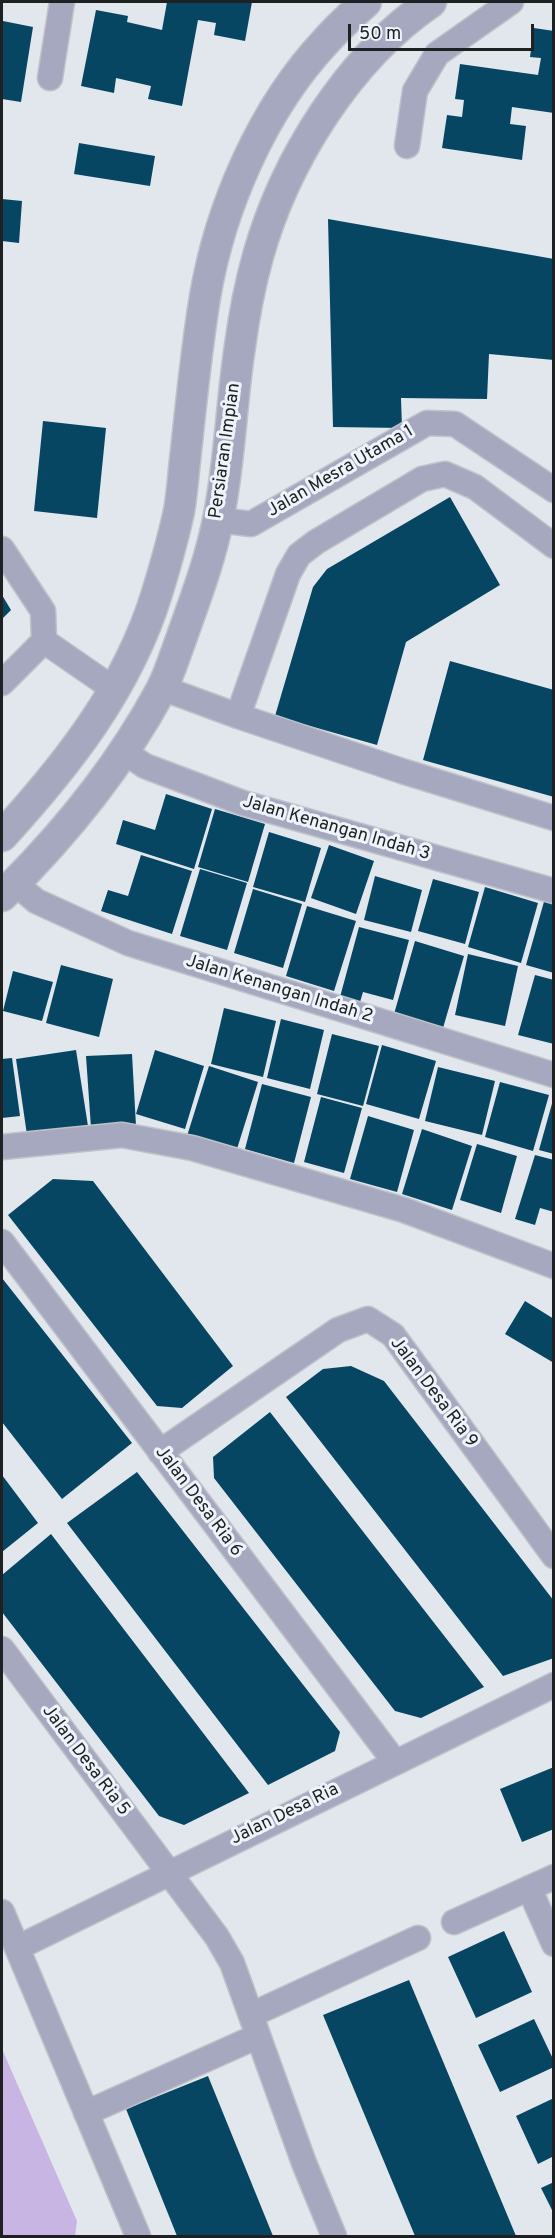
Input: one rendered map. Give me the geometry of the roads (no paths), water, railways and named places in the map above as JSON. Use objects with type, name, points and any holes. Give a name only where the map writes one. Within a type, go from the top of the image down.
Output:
[{"type":"street","points":[[50,78],[62,2]]},
{"type":"street","points":[[2,836],[33,803],[87,734],[115,690],[134,654],[157,594],[178,512],[205,297],[216,246],[238,179],[278,103],[324,42],[366,2]]},
{"type":"street","name":"Persiaran Impian","points":[[8,890],[64,828],[124,752],[162,688],[192,608],[218,520],[239,348],[258,255],[281,191],[314,129],[357,69],[409,17],[431,2]]},
{"type":"street","points":[[407,146],[415,91],[437,54],[511,2]]},
{"type":"street","name":"Jalan Mesra Utama 1","points":[[218,520],[251,524],[427,423],[455,424],[554,490]]},
{"type":"street","points":[[238,716],[288,574],[299,555],[316,542],[422,479],[445,474],[475,487],[554,546]]},
{"type":"street","points":[[2,549],[43,611],[44,641],[2,683]]},
{"type":"street","points":[[44,641],[115,690]]},
{"type":"street","points":[[162,688],[402,771],[554,818]]},
{"type":"street","name":"Jalan Kenangan Indah 3","points":[[124,752],[145,765],[243,803],[554,891]]},
{"type":"street","name":"Jalan Kenangan Indah 2","points":[[8,890],[128,943],[554,1075]]},
{"type":"street","points":[[2,1147],[122,1135],[192,1148],[404,1210],[554,1266]]},
{"type":"street","name":"Jalan Desa Ria 6","points":[[2,1242],[395,1762]]},
{"type":"street","name":"Jalan Desa Ria 9","points":[[160,1452],[338,1330],[368,1319],[393,1335],[554,1556]]},
{"type":"street","name":"Jalan Desa Ria 5","points":[[2,1649],[218,1936],[232,1963],[304,2163],[334,2236]]},
{"type":"street","name":"Jalan Desa Ria","points":[[17,1948],[554,1685]]},
{"type":"street","points":[[454,1922],[554,1877]]},
{"type":"street","points":[[529,1888],[554,1944]]},
{"type":"street","points":[[2,1912],[138,2236]]},
{"type":"street","points":[[86,2113],[255,2026],[418,1938]]}]
